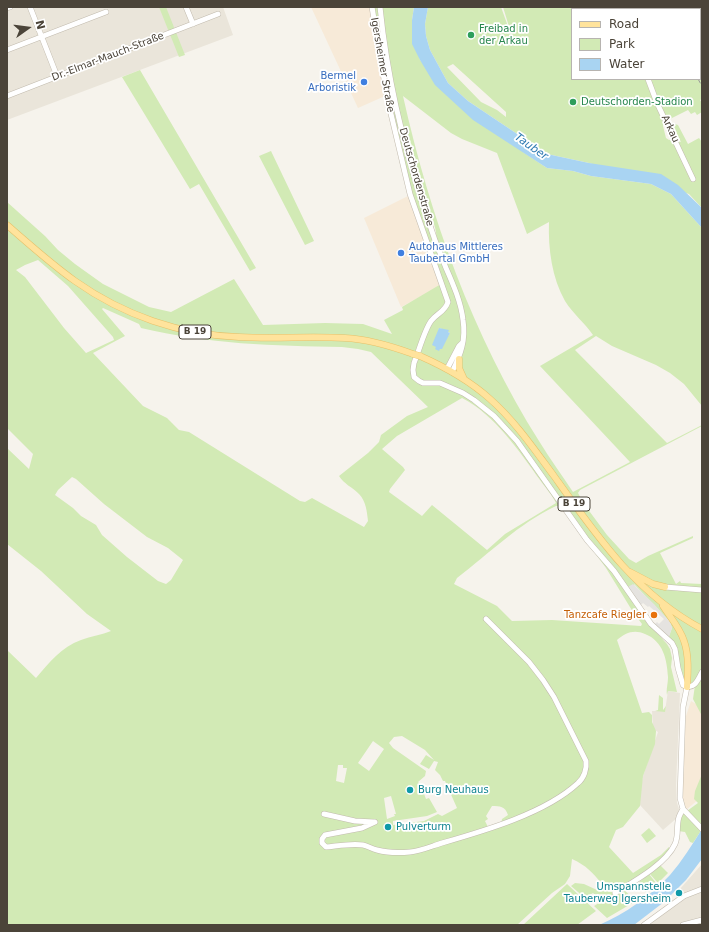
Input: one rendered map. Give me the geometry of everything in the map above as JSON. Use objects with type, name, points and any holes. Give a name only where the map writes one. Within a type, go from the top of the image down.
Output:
[{"type":"main road","name":"B 19","points":[[7,225],[54,264],[90,290],[124,309],[166,325],[204,334],[238,337],[353,339],[367,341],[420,356],[450,370],[491,400],[517,426],[600,539],[625,569],[660,602],[702,629]]},
{"type":"main road","points":[[459,359],[459,368],[464,379]]},
{"type":"main road","points":[[625,569],[653,584],[666,587]]},
{"type":"main road","points":[[660,602],[676,625],[684,641],[687,651],[687,687]]},
{"type":"street","points":[[30,7],[57,76]]},
{"type":"street","points":[[186,7],[192,24]]},
{"type":"street","name":"Igersheimer Straße","points":[[372,7],[392,122],[410,194],[448,302],[446,307],[430,322],[414,363],[414,377],[419,381],[440,384],[463,393],[484,408],[504,426],[530,458],[587,540],[614,571],[651,624],[672,643],[675,648],[683,685],[687,687]]},
{"type":"street","name":"Deutschordenstraße","points":[[380,7],[383,34],[400,120],[413,171],[425,211],[461,307],[464,321],[463,348],[459,359],[450,370]]},
{"type":"street","points":[[7,50],[106,12]]},
{"type":"street","name":"Dr.-Elmar-Mauch-Straße","points":[[7,96],[218,14]]},
{"type":"street","name":"Arkau","points":[[648,80],[657,103],[693,179]]},
{"type":"street","name":"Deutschordenstraße","points":[[450,370],[459,346],[463,342]]},
{"type":"street","points":[[666,587],[702,590]]},
{"type":"street","points":[[324,814],[355,821],[375,822],[362,828],[325,835],[322,839],[322,843],[326,847],[363,845],[377,850],[396,853],[413,852],[478,833],[514,819],[546,805],[578,783],[586,771],[586,761],[554,697],[529,662],[486,619]]},
{"type":"street","points":[[702,672],[695,684],[692,687],[687,687],[683,708],[680,798],[683,809],[702,829]]},
{"type":"street","points":[[615,893],[651,870],[670,852],[678,836],[679,818],[683,809]]},
{"type":"street","points":[[645,925],[684,896],[702,889]]},
{"type":"street","points":[[683,925],[702,920]]},
{"type":"shaded area","points":[[7,7],[223,7],[233,35],[7,120]]},
{"type":"shaded area","points":[[311,7],[371,7],[385,96],[358,108]]},
{"type":"shaded area","points":[[408,196],[441,286],[401,307],[364,218]]},
{"type":"shaded area","points":[[633,584],[670,622],[672,628],[669,637],[653,626],[657,622],[659,624],[664,619],[649,606],[648,607],[643,603],[640,607],[626,588]]},
{"type":"shaded area","points":[[668,691],[680,693],[676,785],[677,803],[679,809],[678,817],[663,830],[639,804],[639,799],[643,776],[658,732],[653,729],[652,711],[665,711]]},
{"type":"shaded area","points":[[691,701],[696,704],[702,712],[702,789],[699,799],[686,810],[682,800],[682,781],[686,716]]},
{"type":"shaded area","points":[[702,864],[702,925],[649,925],[685,898],[680,889]]},
{"type":"green space","points":[[159,7],[166,7],[185,55],[179,57]]},
{"type":"green space","points":[[372,7],[414,7],[412,20],[420,60],[523,152],[547,168],[573,171],[591,176],[651,184],[671,194],[702,228],[702,406],[684,384],[670,373],[656,365],[612,346],[596,336],[575,350],[667,443],[702,425],[580,490],[578,493],[584,504],[607,535],[629,559],[636,563],[693,536],[693,538],[660,553],[676,584],[680,581],[681,583],[702,584],[702,716],[693,699],[695,685],[683,685],[677,655],[668,638],[672,628],[670,622],[634,584],[638,607],[665,636],[657,633],[670,649],[672,658],[671,667],[677,692],[668,691],[667,695],[667,664],[663,651],[656,641],[645,634],[637,632],[623,635],[617,640],[642,713],[649,712],[652,715],[652,722],[656,731],[655,744],[643,776],[640,806],[623,827],[616,830],[609,847],[633,873],[661,855],[669,847],[670,852],[623,889],[636,901],[607,918],[594,906],[602,901],[593,893],[585,898],[571,886],[575,883],[584,884],[597,890],[602,884],[582,864],[572,859],[570,876],[565,884],[552,893],[517,925],[7,925],[7,650],[36,678],[56,656],[74,643],[111,631],[87,614],[41,571],[7,544],[7,448],[29,469],[33,454],[7,428],[7,202],[75,264],[103,284],[149,307],[171,312],[234,279],[263,325],[325,323],[363,324],[392,334],[384,320],[403,310],[402,307],[441,284],[410,194],[392,122]],"holes":[[[403,96],[451,133],[497,153],[527,234],[549,222],[550,253],[557,283],[568,306],[593,335],[540,366],[630,462],[573,492],[547,454],[515,401],[494,360],[474,318],[440,231],[426,186]],[[423,205],[434,223],[436,242]],[[38,260],[68,286],[114,340],[86,353],[64,328],[25,277],[16,270]],[[103,308],[139,324],[141,328],[191,338],[241,343],[358,349],[371,352],[428,407],[407,416],[381,435],[379,442],[368,453],[339,476],[359,494],[363,500],[366,507],[368,521],[364,527],[312,498],[305,502],[300,501],[189,432],[179,430],[167,418],[143,406],[93,353],[125,336],[102,309]],[[439,328],[450,333],[439,350],[436,347]],[[463,343],[459,368],[463,378],[447,369]],[[462,398],[474,405],[506,434],[556,503],[505,534],[487,550],[432,505],[422,516],[389,492],[405,470],[382,449],[397,436]],[[72,477],[147,537],[168,548],[183,560],[171,580],[166,584],[158,581],[102,535],[96,525],[81,516],[55,495],[58,490]],[[559,506],[606,568],[642,624],[641,626],[552,620],[512,621],[497,606],[454,584],[457,578],[517,530],[542,513]],[[402,736],[425,750],[434,760],[426,755],[420,764],[429,769],[434,761],[438,762],[435,770],[443,781],[445,781],[457,808],[442,816],[438,814],[424,821],[393,825],[393,821],[427,816],[437,812],[429,798],[426,799],[422,789],[424,786],[422,787],[418,782],[425,776],[426,771],[393,748],[389,743],[394,737]],[[373,741],[384,749],[369,771],[358,763]],[[338,765],[343,765],[343,768],[347,768],[344,783],[336,781]],[[391,796],[396,814],[394,814],[395,816],[387,819],[384,798]],[[492,806],[502,807],[508,815],[502,819],[501,824],[489,829],[485,821],[488,819],[486,816]]]},
{"type":"green space","points":[[428,7],[501,7],[510,34],[511,33],[503,7],[589,7],[571,8],[571,80],[701,80],[701,75],[702,99],[700,100],[702,103],[702,112],[697,115],[695,112],[691,114],[688,110],[666,121],[678,125],[688,144],[699,138],[702,142],[702,208],[689,194],[589,163],[547,154],[468,101],[448,83],[430,50],[426,36],[425,24]],"holes":[[[453,64],[506,112],[506,117],[497,110],[481,102],[447,67]],[[666,121],[667,125],[673,126],[681,142],[666,138],[663,126]]]},
{"type":"green space","points":[[702,7],[702,11],[701,12],[701,8],[618,8]]},
{"type":"green space","points":[[140,70],[256,268],[250,271],[199,184],[190,189],[122,77]]},
{"type":"green space","points":[[271,151],[314,241],[305,245],[259,156]]},
{"type":"green space","points":[[659,695],[663,698],[663,710],[666,706],[665,712],[655,711],[658,710]]},
{"type":"green space","points":[[702,774],[702,829],[693,843],[690,842],[685,832],[678,831],[683,809],[687,811],[698,803],[694,799],[695,791]]},
{"type":"green space","points":[[649,828],[656,836],[647,843],[641,835]]},
{"type":"green space","points":[[659,864],[668,873],[658,883],[649,873]]},
{"type":"green space","points":[[649,874],[656,883],[646,892],[638,883]]},
{"type":"green space","points":[[567,884],[596,911],[577,925],[523,925]]},
{"type":"water","name":"Tauber","points":[[414,7],[428,7],[425,24],[426,36],[430,50],[448,83],[468,101],[547,154],[589,163],[661,174],[678,185],[702,208],[702,228],[671,194],[651,184],[591,176],[573,171],[547,168],[473,120],[435,85],[420,60],[412,44],[412,20]]},
{"type":"water","points":[[439,328],[449,330],[448,332],[450,333],[442,349],[439,351],[432,345]]},
{"type":"water","points":[[702,829],[702,859],[686,880],[664,902],[634,925],[599,925],[628,910],[662,883],[679,864]]},
{"type":"railway","points":[[699,80],[702,86]]},
{"type":"place","name":"Freibad in der Arkau","points":[[471,35]]},
{"type":"place","name":"Bermel Arboristik","points":[[364,82]]},
{"type":"place","name":"Deutschorden-Stadion","points":[[573,102]]},
{"type":"place","name":"Autohaus Mittleres Taubertal GmbH","points":[[401,253]]},
{"type":"place","name":"Tanzcafe Riegler","points":[[654,615]]},
{"type":"place","name":"Burg Neuhaus","points":[[410,790]]},
{"type":"place","name":"Pulverturm","points":[[388,827]]},
{"type":"place","name":"Umspannstelle Tauberweg Igersheim","points":[[679,893]]}]
